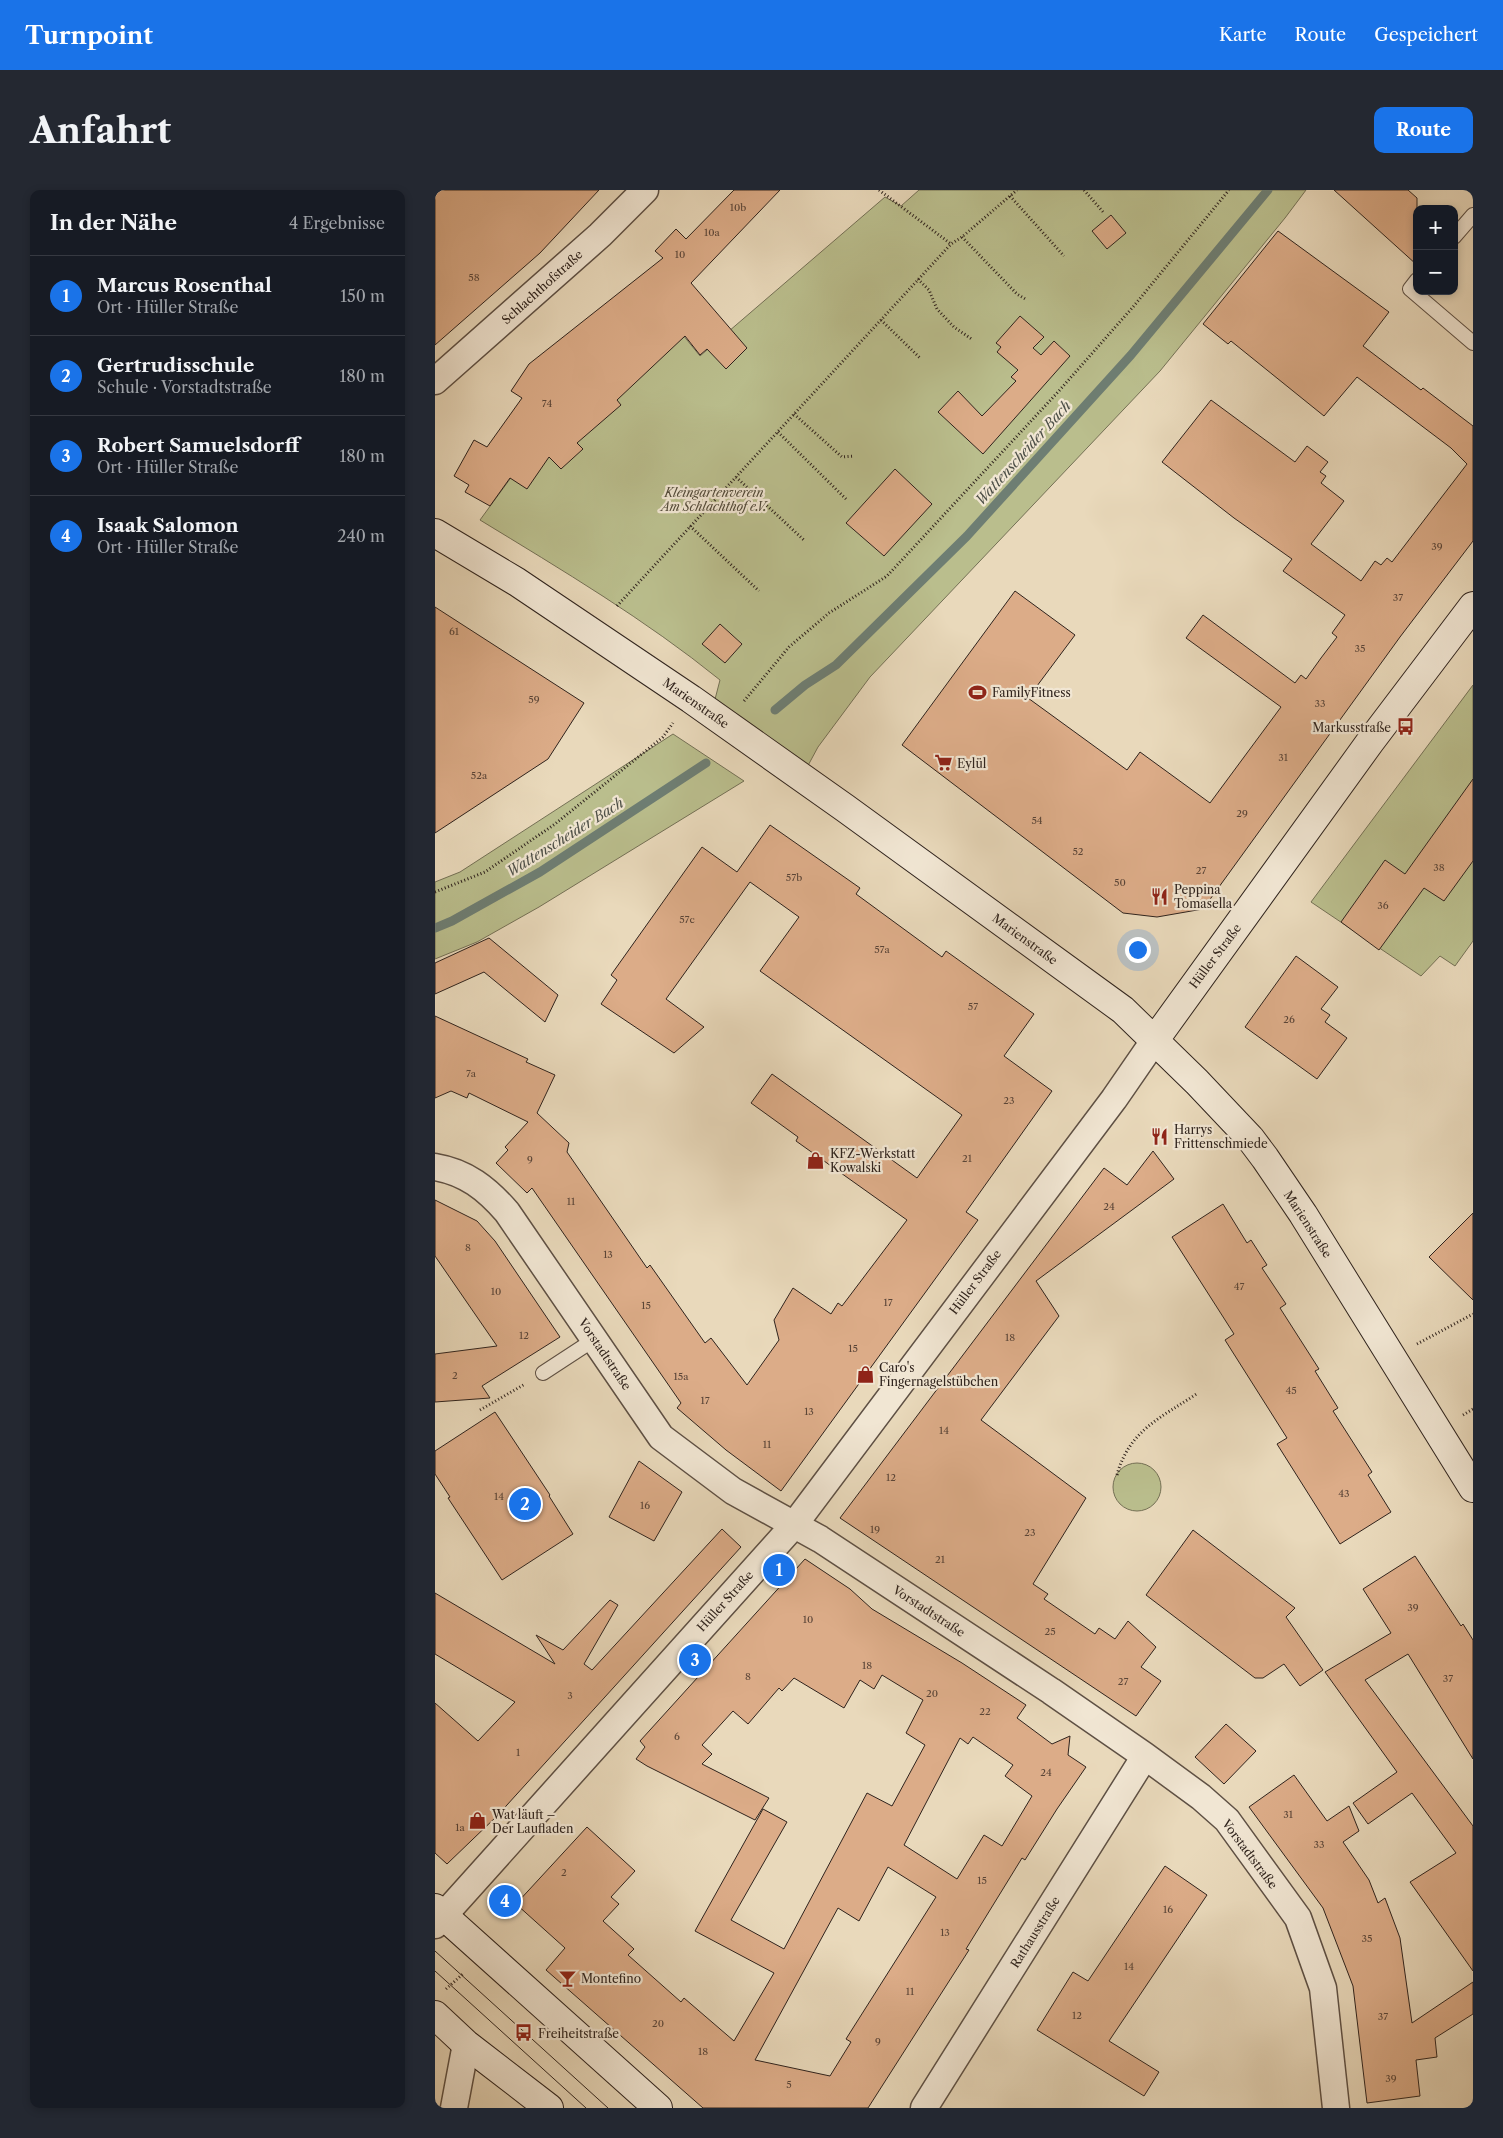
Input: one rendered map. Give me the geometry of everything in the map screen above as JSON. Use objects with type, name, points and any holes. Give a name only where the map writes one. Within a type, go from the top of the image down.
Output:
[{"type":"main road","name":"Marienstraße","points":[[435,533],[525,588],[691,699],[845,808],[1123,1010],[1197,1082],[1250,1138],[1303,1214],[1473,1488]]},
{"type":"main road","name":"Hüller Straße","points":[[1154,1041],[1370,742],[1473,606]]},
{"type":"main road","points":[[438,1916],[484,1954],[658,2108]]},
{"type":"main road","points":[[438,2004],[466,2044],[549,2108]]},
{"type":"street","name":"Schlachthofstraße","points":[[435,381],[601,235],[645,190]]},
{"type":"street","name":"Hüller Straße","points":[[438,1916],[794,1525],[1114,1099],[1154,1041]]},
{"type":"street","name":"Vorstadtstraße","points":[[435,1167],[462,1174],[489,1192],[507,1212],[661,1436],[733,1491],[820,1539],[963,1632],[1145,1756],[1201,1797],[1227,1820],[1298,1918],[1323,1988],[1337,2108]]},
{"type":"street","name":"Rathausstraße","points":[[924,2108],[1145,1756]]},
{"type":"street","points":[[454,2108],[466,2044]]},
{"type":"lane","points":[[1458,232],[1473,215]]},
{"type":"lane","points":[[1416,295],[1473,343]]},
{"type":"lane","points":[[543,1373],[595,1339]]},
{"type":"path","points":[[879,190],[951,244]]},
{"type":"path","points":[[617,606],[951,244],[962,237],[1017,190]]},
{"type":"path","points":[[1084,190],[1105,212]]},
{"type":"path","points":[[726,725],[761,679],[789,647],[829,613],[887,576],[1089,357],[1133,307],[1229,190]]},
{"type":"path","points":[[1010,196],[1063,256]]},
{"type":"path","points":[[962,237],[1017,294],[1027,300]]},
{"type":"path","points":[[918,279],[929,290],[937,309],[955,327],[973,340]]},
{"type":"path","points":[[881,320],[920,358]]},
{"type":"path","points":[[794,414],[841,457],[854,456]]},
{"type":"path","points":[[778,432],[847,500]]},
{"type":"path","points":[[736,477],[805,541]]},
{"type":"path","points":[[689,526],[759,592]]},
{"type":"path","points":[[435,892],[485,872],[555,824],[663,737],[691,699]]},
{"type":"path","points":[[1392,1358],[1473,1314]]},
{"type":"path","points":[[481,1410],[543,1373]]},
{"type":"path","points":[[1117,1475],[1121,1458],[1139,1432],[1198,1394]]},
{"type":"path","points":[[438,2004],[484,1954]]},
{"type":"green space","name":"Kleingartenverein Am Schlachthof e.V.","points":[[919,190],[1306,190],[1160,371],[870,677],[818,747],[804,773],[713,707],[720,680],[692,658],[603,596],[480,520],[556,416],[674,324],[700,356],[885,197],[901,206]]},
{"type":"green space","points":[[1473,685],[1473,941],[1455,966],[1440,956],[1421,976],[1311,902]]},
{"type":"green space","points":[[673,734],[744,781],[539,907],[477,942],[435,959],[435,882],[460,872]]},
{"type":"green space","points":[[1132,1463],[1142,1463],[1154,1470],[1161,1482],[1161,1492],[1154,1504],[1142,1511],[1132,1511],[1124,1507],[1117,1500],[1113,1492],[1113,1482],[1117,1474],[1124,1467]]},
{"type":"building","points":[[435,190],[599,190],[540,253],[435,345]]},
{"type":"building","points":[[734,190],[780,190],[691,283],[747,348],[726,369],[707,349],[700,355],[685,336],[617,400],[621,405],[577,443],[583,449],[561,469],[549,457],[527,489],[510,478],[490,506],[465,492],[469,485],[454,476],[474,440],[487,447],[522,398],[511,391],[529,364],[663,258],[655,251],[676,229],[686,239]]},
{"type":"building","points":[[1334,190],[1408,190],[1417,198],[1417,205],[1413,205],[1413,261]]},
{"type":"building","points":[[1111,215],[1126,233],[1107,249],[1092,231]]},
{"type":"building","points":[[1278,231],[1389,312],[1363,346],[1473,426],[1473,541],[1400,637],[1203,909],[1157,917],[1123,913],[902,745],[1015,591],[1075,635],[1028,698],[1127,770],[1140,752],[1210,803],[1281,707],[1186,638],[1203,615],[1295,683],[1301,675],[1306,679],[1337,637],[1332,633],[1345,615],[1283,571],[1292,559],[1234,518],[1162,462],[1211,400],[1295,462],[1307,446],[1328,462],[1320,472],[1326,476],[1321,483],[1344,501],[1311,544],[1361,581],[1375,561],[1381,565],[1387,558],[1392,562],[1467,464],[1451,448],[1357,377],[1324,416],[1231,341],[1228,344],[1203,324]]},
{"type":"building","points":[[1020,316],[1044,337],[1033,348],[1041,355],[1054,341],[1070,356],[983,454],[938,412],[958,391],[982,416],[1016,381],[1011,377],[1018,370],[997,352],[1001,347],[996,343]]},
{"type":"building","points":[[895,469],[932,504],[884,556],[846,523]]},
{"type":"building","points":[[435,607],[584,703],[548,759],[435,833]]},
{"type":"building","points":[[720,624],[742,644],[725,663],[702,644]]},
{"type":"building","points":[[1473,779],[1473,861],[1444,901],[1424,888],[1379,950],[1341,922],[1385,860],[1405,874]]},
{"type":"building","points":[[770,825],[860,888],[856,894],[942,957],[946,951],[1034,1014],[1004,1056],[1052,1091],[966,1212],[978,1220],[781,1491],[726,1450],[677,1408],[681,1403],[532,1188],[527,1193],[496,1163],[508,1150],[505,1147],[528,1122],[469,1093],[467,1098],[451,1091],[435,1098],[435,1016],[528,1059],[526,1062],[555,1075],[537,1113],[569,1143],[567,1152],[647,1268],[650,1265],[705,1343],[711,1338],[747,1385],[779,1340],[774,1320],[793,1288],[831,1314],[838,1303],[842,1306],[907,1220],[796,1141],[798,1137],[751,1103],[772,1074],[917,1178],[962,1115],[760,971],[799,917],[750,882],[666,999],[704,1027],[674,1053],[601,1004],[617,980],[611,975],[702,847],[737,872]]},
{"type":"building","points":[[489,938],[558,995],[545,1022],[484,972],[435,994],[435,963]]},
{"type":"building","points":[[1296,956],[1338,987],[1321,1009],[1330,1015],[1325,1022],[1347,1038],[1317,1079],[1245,1027]]},
{"type":"building","points":[[1153,1151],[1174,1179],[1036,1281],[1059,1316],[981,1420],[1086,1498],[1033,1584],[1048,1594],[1044,1599],[1095,1634],[1099,1628],[1115,1639],[1128,1621],[1156,1647],[1141,1667],[1161,1681],[1136,1716],[840,1518],[1104,1168],[1127,1185]]},
{"type":"building","points":[[435,1200],[477,1221],[495,1241],[560,1337],[482,1386],[490,1398],[435,1402],[435,1354],[497,1346],[435,1256]]},
{"type":"building","points":[[1223,1204],[1247,1243],[1251,1240],[1267,1265],[1262,1268],[1286,1304],[1280,1308],[1319,1369],[1315,1371],[1338,1408],[1333,1411],[1372,1472],[1368,1475],[1391,1512],[1340,1544],[1277,1444],[1287,1438],[1225,1340],[1234,1334],[1172,1237]]},
{"type":"building","points":[[1473,1213],[1473,1300],[1429,1257]]},
{"type":"building","points":[[495,1412],[550,1495],[573,1534],[502,1580],[448,1498],[450,1497],[435,1474],[435,1451]]},
{"type":"building","points":[[639,1461],[682,1492],[654,1541],[609,1517]]},
{"type":"building","points":[[722,1529],[741,1547],[497,1816],[447,1864],[435,1853],[435,1703],[478,1741],[515,1702],[435,1654],[435,1593],[555,1664],[536,1635],[563,1650],[610,1600],[618,1605],[584,1664],[592,1670]]},
{"type":"building","points":[[1193,1530],[1295,1608],[1286,1617],[1323,1670],[1300,1686],[1284,1664],[1263,1678],[1255,1678],[1146,1595]]},
{"type":"building","points":[[1415,1556],[1461,1626],[1463,1624],[1473,1640],[1473,1759],[1408,1654],[1365,1680],[1473,1826],[1473,1971],[1410,1882],[1456,1853],[1412,1793],[1368,1824],[1353,1803],[1397,1772],[1325,1672],[1391,1633],[1363,1589]]},
{"type":"building","points":[[805,1559],[850,1589],[872,1609],[962,1663],[1026,1705],[1017,1718],[1052,1744],[1070,1736],[1068,1755],[1086,1767],[1025,1860],[1022,1858],[966,1949],[969,1950],[868,2108],[703,2108],[546,1970],[565,1948],[516,1904],[587,1827],[635,1871],[611,1897],[619,1904],[603,1921],[634,1949],[628,1955],[681,2002],[684,1998],[734,2041],[774,1973],[695,1931],[763,1809],[787,1822],[731,1920],[784,1949],[867,1793],[892,1806],[925,1745],[906,1733],[923,1700],[882,1675],[874,1689],[860,1680],[844,1708],[794,1678],[782,1691],[779,1688],[748,1724],[733,1711],[702,1745],[712,1754],[702,1764],[769,1798],[755,1820],[636,1759],[645,1747],[640,1741]],"holes":[[[973,1737],[1013,1765],[1005,1776],[1032,1796],[1002,1846],[984,1835],[957,1879],[904,1845],[960,1738],[968,1744]],[[888,1867],[936,1897],[846,2039],[851,2042],[830,2076],[755,2060],[838,1908],[859,1921]]]},
{"type":"building","points":[[1226,1724],[1256,1751],[1224,1784],[1195,1757]]},
{"type":"building","points":[[1294,1775],[1327,1821],[1349,1806],[1359,1831],[1343,1842],[1369,1880],[1378,1903],[1385,1898],[1400,1938],[1412,2023],[1473,1982],[1473,2014],[1435,2038],[1437,2057],[1416,2060],[1420,2096],[1367,2103],[1353,1986],[1323,1908],[1249,1807]]},
{"type":"building","points":[[1165,1866],[1207,1895],[1109,2041],[1159,2072],[1144,2096],[1037,2030],[1073,1972],[1088,1981]]},
{"type":"waterway","name":"Wattenscheider Bach","points":[[775,710],[805,685],[836,665],[967,536],[1131,355],[1268,190]]},
{"type":"waterway","name":"Wattenscheider Bach","points":[[435,928],[452,921],[540,872],[706,763]]},
{"type":"tram line","points":[[435,1951],[608,2108]]},
{"type":"tram line","points":[[435,1971],[586,2108]]},
{"type":"place","name":"FamilyFitness","points":[[978,692]]},
{"type":"place","name":"Markusstraße","points":[[1405,727]]},
{"type":"place","name":"Eylül","points":[[943,763]]},
{"type":"place","name":"Peppina Tomasella","points":[[1160,896]]},
{"type":"place","name":"Harrys Frittenschmiede","points":[[1160,1136]]},
{"type":"place","name":"KFZ-Werkstatt Kowalski","points":[[816,1160]]},
{"type":"place","name":"Caro's Fingernagelstübchen","points":[[865,1374]]},
{"type":"place","name":"Gertrudisschule","points":[[525,1504]]},
{"type":"place","name":"Marcus Rosenthal","points":[[779,1570]]},
{"type":"place","name":"Robert Samuelsdorff","points":[[695,1660]]},
{"type":"place","name":"Wat läuft – Der Laufladen","points":[[478,1821]]},
{"type":"place","name":"Isaak Salomon","points":[[505,1901]]},
{"type":"place","name":"Montefino","points":[[567,1978]]},
{"type":"place","name":"Freiheitstraße","points":[[524,2033]]}]
